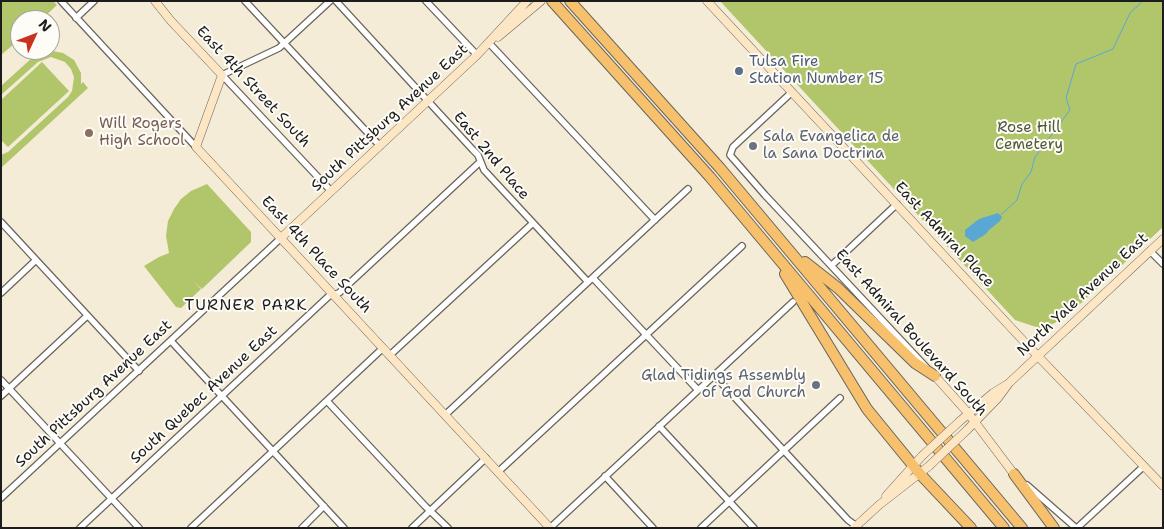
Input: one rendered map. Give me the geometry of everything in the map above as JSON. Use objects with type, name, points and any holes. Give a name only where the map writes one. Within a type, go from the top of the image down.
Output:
[{"type":"highway","points":[[552,1],[704,170],[1004,528]]},
{"type":"highway","points":[[570,1],[715,162],[1022,528]]},
{"type":"highway","points":[[789,249],[838,288],[915,363],[935,376]]},
{"type":"highway","points":[[772,251],[800,301],[867,409],[920,474],[971,528]]},
{"type":"highway","points":[[1014,474],[1054,528]]},
{"type":"main road","name":"East 4th Street South","points":[[155,1],[171,21],[222,75]]},
{"type":"main road","name":"South Pittsburg Avenue East","points":[[281,238],[490,43],[541,1]]},
{"type":"main road","name":"East Admiral Place","points":[[707,1],[1038,356],[1163,486]]},
{"type":"main road","name":"South Pittsburg Avenue East","points":[[490,43],[523,3]]},
{"type":"main road","points":[[196,147],[222,75]]},
{"type":"main road","name":"East 4th Place South","points":[[196,147],[550,528]]},
{"type":"main road","name":"North Yale Avenue East","points":[[1009,383],[1163,239]]},
{"type":"main road","name":"East Admiral Boulevard South","points":[[935,376],[968,413],[1014,474]]},
{"type":"main road","points":[[878,506],[929,466],[975,422],[998,398],[1009,383]]},
{"type":"main road","points":[[857,527],[922,456],[968,413],[1009,383]]},
{"type":"street","name":"East 4th Place South","points":[[61,1],[196,147]]},
{"type":"street","points":[[76,18],[94,1]]},
{"type":"street","points":[[245,1],[380,146]]},
{"type":"street","points":[[222,75],[285,44],[330,1]]},
{"type":"street","name":"East 2nd Place","points":[[336,1],[478,155],[484,170],[590,280],[646,334],[698,390]]},
{"type":"street","points":[[426,1],[477,55]]},
{"type":"street","points":[[523,3],[531,11]]},
{"type":"street","points":[[490,43],[655,220]]},
{"type":"street","name":"East 4th Street South","points":[[222,75],[332,191]]},
{"type":"street","name":"East Admiral Boulevard South","points":[[792,92],[733,147],[730,153],[733,159],[935,376]]},
{"type":"street","name":"South Quebec Avenue East","points":[[80,528],[329,296],[339,294],[480,162]]},
{"type":"street","points":[[445,414],[688,189]]},
{"type":"street","points":[[832,266],[897,204]]},
{"type":"street","points":[[1,222],[139,371]]},
{"type":"street","points":[[390,355],[533,222]]},
{"type":"street","name":"South Pittsburg Avenue East","points":[[1,498],[281,238]]},
{"type":"street","points":[[498,472],[742,246]]},
{"type":"street","points":[[1150,251],[1163,264]]},
{"type":"street","points":[[1,292],[36,260]]},
{"type":"street","points":[[550,528],[792,302]]},
{"type":"street","points":[[1,396],[87,316]]},
{"type":"street","points":[[171,341],[344,528]]},
{"type":"street","points":[[191,528],[383,348]]},
{"type":"street","points":[[714,375],[848,520],[857,527]]},
{"type":"street","points":[[1,380],[138,528]]},
{"type":"street","points":[[701,528],[840,398]]},
{"type":"street","points":[[327,401],[448,528]]},
{"type":"street","points":[[659,426],[754,528]]},
{"type":"street","points":[[412,528],[486,458]]},
{"type":"street","points":[[1077,528],[1144,466]]},
{"type":"street","name":"East Admiral Boulevard South","points":[[1014,474],[1077,528]]},
{"type":"street","points":[[605,476],[653,528]]},
{"type":"street","points":[[302,528],[324,506]]},
{"type":"green space","points":[[1,1],[53,1],[57,5],[52,10],[10,10],[10,47],[1,55]]},
{"type":"green space","name":"Rose Hill Cemetery","points":[[720,1],[1163,1],[1163,227],[1065,318],[1042,329],[1015,320]]},
{"type":"green space","points":[[60,52],[74,60],[81,73],[81,84],[83,82],[88,88],[1,168],[1,155],[8,152],[68,97],[72,91],[74,77],[71,69],[65,62],[59,60]]},
{"type":"green space","points":[[30,60],[43,60],[38,62],[1,95],[1,86]]},
{"type":"green space","points":[[42,62],[69,91],[8,147],[1,140],[1,100]]},
{"type":"green space","points":[[207,184],[251,232],[251,242],[202,289],[193,281],[201,289],[181,308],[176,307],[144,266],[169,253],[166,236],[168,221],[174,209],[181,199],[191,191]]},
{"type":"water","points":[[998,213],[1002,217],[1000,221],[986,234],[973,242],[965,236],[965,230],[979,219]]},
{"type":"waterway","points":[[1001,215],[1017,200],[1022,184],[1031,172],[1035,157],[1070,110],[1066,98],[1076,64],[1113,49],[1130,13],[1143,1]]},
{"type":"place","name":"Tulsa Fire Station Number 15","points":[[739,71]]},
{"type":"place","name":"Will Rogers High School","points":[[89,133]]},
{"type":"place","name":"Sala Evangelica de la Sana Doctrina","points":[[753,146]]},
{"type":"place","name":"Glad Tidings Assembly of God Church","points":[[816,385]]},
{"type":"district","name":"TURNER PARK","points":[[246,306]]}]
